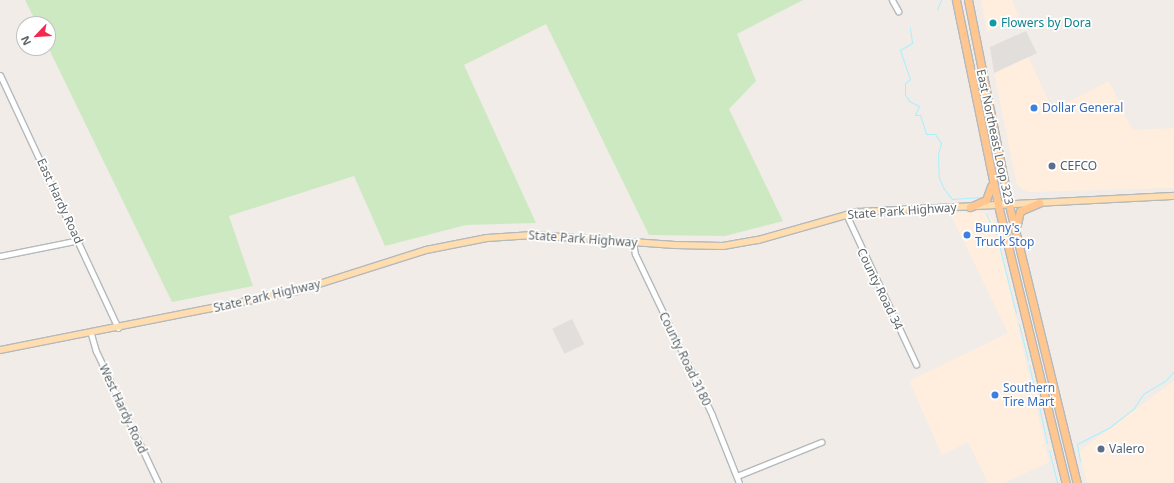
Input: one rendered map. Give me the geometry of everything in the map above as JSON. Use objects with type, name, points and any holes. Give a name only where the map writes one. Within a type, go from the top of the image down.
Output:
[{"type":"highway","points":[[956,1],[968,0]]},
{"type":"highway","name":"East Northeast Loop 323","points":[[968,0],[1009,205],[1078,483]]},
{"type":"highway","name":"East Northeast Loop 323","points":[[956,1],[998,205],[1066,483]]},
{"type":"highway","points":[[980,121],[991,119]]},
{"type":"highway","points":[[970,207],[988,198],[992,178]]},
{"type":"highway","points":[[1018,238],[1019,212],[1039,203]]},
{"type":"highway","points":[[1018,286],[1029,283]]},
{"type":"highway","points":[[1043,390],[1054,387]]},
{"type":"highway","points":[[1063,471],[1074,469]]},
{"type":"main road","name":"State Park Highway","points":[[0,350],[91,334],[302,290],[414,254],[461,242],[533,235],[694,246],[731,245],[762,239],[846,214],[1174,196]]},
{"type":"street","points":[[892,0],[898,11]]},
{"type":"street","name":"East Hardy Road","points":[[0,75],[79,240],[118,328]]},
{"type":"street","name":"County Road 34","points":[[846,214],[916,364]]},
{"type":"street","points":[[0,256],[79,240]]},
{"type":"street","name":"County Road 3180","points":[[633,242],[635,254],[712,415],[739,483]]},
{"type":"street","name":"West Hardy Road","points":[[91,334],[96,351],[158,483]]},
{"type":"street","points":[[737,476],[821,442]]},
{"type":"shaded area","points":[[981,0],[1013,0],[1012,1],[1019,16],[987,32]]},
{"type":"shaded area","points":[[1026,31],[1037,53],[994,73],[990,47]]},
{"type":"shaded area","points":[[1028,57],[1053,110],[1109,81],[1132,130],[1174,128],[1174,188],[1027,192],[1017,185],[994,73]]},
{"type":"shaded area","points":[[979,212],[989,215],[994,223],[1049,462],[1004,483],[988,483],[968,442],[942,455],[909,381],[1008,333],[950,213]]},
{"type":"shaded area","points":[[572,319],[584,344],[565,354],[552,329]]},
{"type":"shaded area","points":[[1174,381],[1174,483],[1087,483],[1079,451]]},
{"type":"green space","points":[[25,0],[803,0],[737,34],[756,81],[729,109],[783,221],[725,236],[649,235],[546,24],[464,65],[536,223],[466,225],[385,246],[354,176],[229,216],[253,286],[172,302],[52,56],[56,56],[56,16],[33,16]]},
{"type":"waterway","points":[[937,9],[941,0]]},
{"type":"waterway","points":[[910,28],[912,43],[900,50],[910,79],[905,83],[905,94],[909,101],[919,106],[915,115],[920,115],[926,134],[935,134],[941,143],[938,154],[939,178],[944,189],[952,199],[982,197]]},
{"type":"waterway","points":[[986,214],[996,234]]},
{"type":"waterway","points":[[999,245],[1016,313]]},
{"type":"waterway","points":[[1019,324],[1028,360]]},
{"type":"waterway","points":[[1029,365],[1034,387]]},
{"type":"waterway","points":[[1080,461],[1077,444],[1110,427],[1134,408],[1143,394],[1166,380],[1174,371]]},
{"type":"waterway","points":[[1038,401],[1047,443]]},
{"type":"waterway","points":[[1049,450],[1057,483]]},
{"type":"place","name":"Flowers by Dora","points":[[993,23]]},
{"type":"place","name":"Dollar General","points":[[1034,108]]},
{"type":"place","name":"CEFCO","points":[[1052,166]]},
{"type":"place","name":"Bunny's Truck Stop","points":[[967,235]]},
{"type":"place","name":"Southern Tire Mart","points":[[995,395]]},
{"type":"place","name":"Valero","points":[[1101,449]]}]
